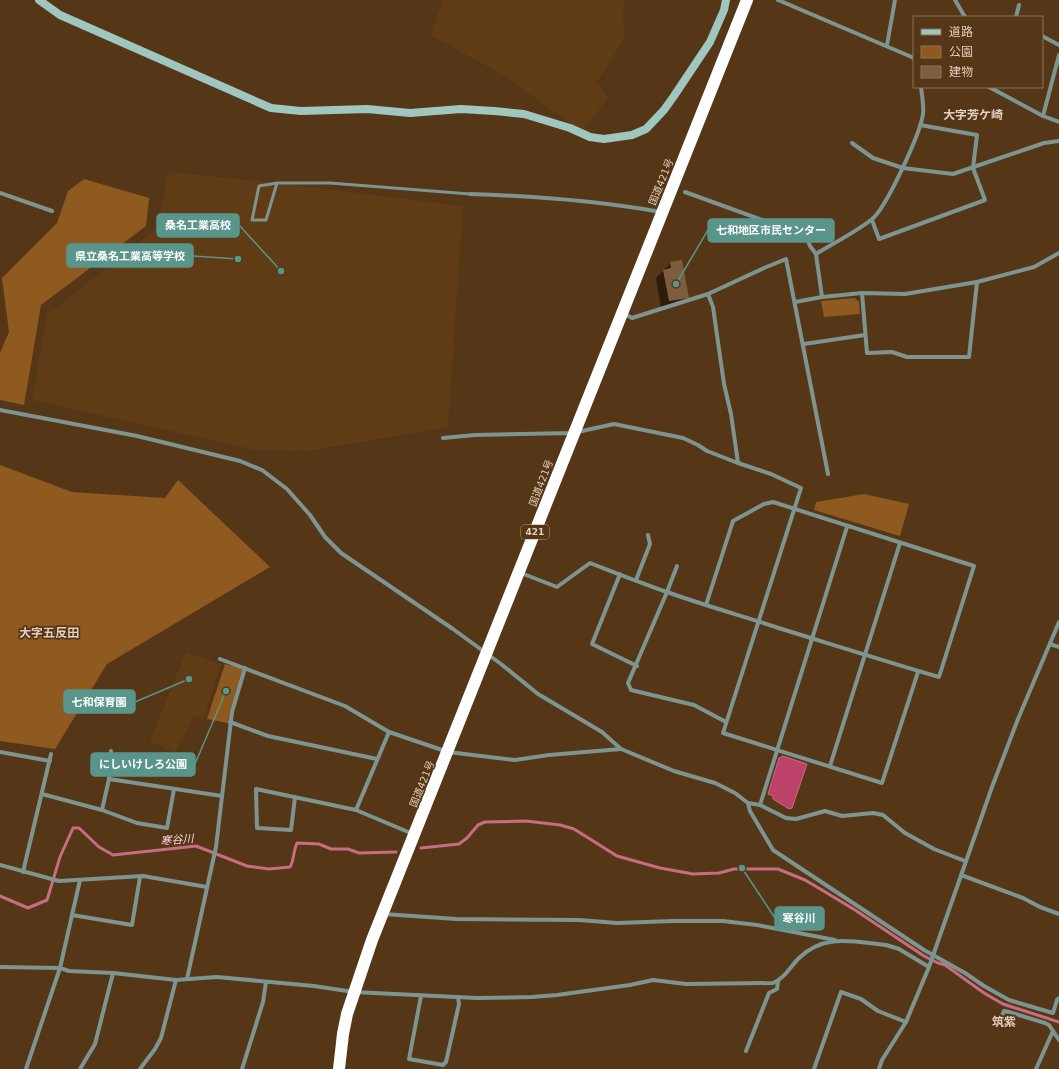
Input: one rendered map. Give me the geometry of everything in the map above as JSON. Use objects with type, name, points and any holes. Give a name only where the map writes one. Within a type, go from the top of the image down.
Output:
[{"type":"highway","name":"国道421号","points":[[339,1069],[343,1034],[354,992],[383,914],[573,433],[747,0]]},
{"type":"street","points":[[40,0],[60,15],[270,108],[301,111],[367,109],[410,113],[461,109],[494,111],[524,114],[570,128],[590,137],[604,138],[632,135],[646,129],[664,110],[710,42],[724,10],[726,0]]},
{"type":"street","points":[[778,0],[888,45],[913,58]]},
{"type":"street","points":[[888,45],[895,0]]},
{"type":"street","points":[[955,0],[963,16]]},
{"type":"street","points":[[1016,16],[1019,5]]},
{"type":"street","points":[[1043,37],[1059,45]]},
{"type":"street","points":[[1043,116],[1059,55]]},
{"type":"street","points":[[816,254],[872,220],[880,210],[903,168],[920,125],[923,114],[921,88]]},
{"type":"street","points":[[991,88],[1043,116],[1059,122]]},
{"type":"street","points":[[872,220],[879,239],[986,200],[972,168],[977,135],[920,125]]},
{"type":"street","points":[[852,143],[873,158],[903,168],[954,174],[1044,143],[1059,141]]},
{"type":"street","points":[[685,192],[806,236],[810,246],[816,254],[822,298]]},
{"type":"street","points":[[0,193],[52,211]]},
{"type":"street","points":[[470,194],[518,195],[627,206],[662,212]]},
{"type":"street","points":[[796,302],[862,293],[905,294],[977,282],[1034,267],[1059,253]]},
{"type":"street","points":[[622,312],[632,318],[708,294],[764,268],[786,260],[796,302],[828,474]]},
{"type":"street","points":[[862,293],[867,353],[892,352],[907,357],[969,357],[977,282]]},
{"type":"street","points":[[708,294],[712,307],[724,384],[731,414],[738,463]]},
{"type":"street","points":[[804,344],[865,335]]},
{"type":"street","points":[[0,410],[137,436],[240,461],[262,470],[287,489],[310,515],[324,537],[341,553],[453,629],[538,694],[602,732],[620,749],[674,771],[715,783],[735,793],[748,803],[760,805],[786,818],[796,819],[825,811],[842,816],[873,813],[883,815],[905,833],[934,849],[965,861]]},
{"type":"street","points":[[443,438],[475,435],[573,433],[614,424],[683,438],[712,454],[771,474],[801,488],[723,733],[882,783],[918,672]]},
{"type":"street","points":[[519,572],[557,587],[590,563],[706,605],[918,672],[939,677],[974,566],[773,502],[764,504],[732,521],[706,605]]},
{"type":"street","points":[[760,805],[848,527]]},
{"type":"street","points":[[636,580],[650,544],[648,535]]},
{"type":"street","points":[[830,766],[900,543]]},
{"type":"street","points":[[677,566],[637,666],[628,683],[631,690],[694,706],[726,722]]},
{"type":"street","points":[[620,574],[592,644],[637,666]]},
{"type":"street","points":[[879,1069],[882,1060],[906,1022],[929,966],[965,861],[1015,726],[1059,622]]},
{"type":"street","points":[[1050,644],[1059,647]]},
{"type":"street","points":[[220,659],[345,706],[389,732],[448,752],[515,760],[549,755],[620,749]]},
{"type":"street","points":[[187,978],[216,847],[230,722],[245,668]]},
{"type":"street","points":[[230,722],[268,736],[378,760]]},
{"type":"street","points":[[356,810],[389,732]]},
{"type":"street","points":[[102,810],[109,779],[111,751]]},
{"type":"street","points":[[0,752],[50,761]]},
{"type":"street","points":[[23,872],[51,754]]},
{"type":"street","points":[[109,779],[222,796]]},
{"type":"street","points":[[42,794],[102,810],[137,823],[167,828],[174,789]]},
{"type":"street","points":[[295,797],[291,830],[257,828],[256,789],[295,797],[356,810],[415,834]]},
{"type":"street","points":[[748,803],[750,811],[773,850],[933,955],[1009,1000],[1053,1013],[1059,998]]},
{"type":"street","points":[[0,865],[59,881],[140,877],[207,887]]},
{"type":"street","points":[[961,875],[1023,898],[1040,907],[1059,914]]},
{"type":"street","points":[[72,915],[132,925],[140,877]]},
{"type":"street","points":[[26,1069],[60,968],[80,880]]},
{"type":"street","points":[[383,914],[456,919],[580,920],[617,923],[723,921],[757,925],[835,940],[893,946],[929,966]]},
{"type":"street","points":[[0,967],[60,968],[69,971],[113,973],[176,980],[217,977],[354,992],[421,996],[458,998],[532,998],[630,986],[653,980],[694,985],[773,983],[784,978],[794,963],[806,952],[819,944],[835,940]]},
{"type":"street","points":[[80,1069],[94,1044],[113,973]]},
{"type":"street","points":[[140,1069],[155,1049],[161,1038],[176,980]]},
{"type":"street","points":[[746,1051],[769,993],[777,989],[778,981]]},
{"type":"street","points":[[242,1069],[262,1002],[266,982]]},
{"type":"street","points":[[814,1069],[841,992],[861,999],[878,1011],[906,1022]]},
{"type":"street","points":[[421,996],[409,1059],[443,1065],[446,1062],[459,1004],[458,998]]},
{"type":"street","points":[[998,1025],[1004,1012],[1009,1012],[1045,1023],[1059,1040]]},
{"type":"street","points":[[1036,1069],[1053,1031]]},
{"type":"lane","points":[[277,183],[266,220],[252,220],[259,186],[277,183],[330,183],[470,194]]},
{"type":"shaded area","points":[[443,0],[626,0],[623,8],[624,39],[597,82],[608,98],[582,132],[505,76],[430,35]]},
{"type":"shaded area","points":[[168,172],[277,183],[463,206],[448,427],[308,451],[256,450],[32,400],[47,315],[158,227]]},
{"type":"shaded area","points":[[186,652],[221,664],[204,718],[194,716],[175,753],[150,741]]},
{"type":"shaded area","points":[[783,756],[807,764],[792,808],[789,809],[773,799],[773,796],[768,794],[779,758]]},
{"type":"green space","points":[[84,179],[149,198],[146,226],[41,305],[24,405],[0,400],[0,353],[9,332],[2,278],[57,223],[68,191]]},
{"type":"green space","points":[[855,298],[859,302],[860,314],[824,317],[821,301]]},
{"type":"green space","points":[[0,465],[72,492],[165,498],[178,480],[270,567],[107,664],[55,749],[0,741]]},
{"type":"green space","points":[[864,494],[909,504],[900,536],[814,510],[816,502]]},
{"type":"green space","points":[[225,664],[243,669],[228,723],[207,719]]},
{"type":"building","points":[[682,260],[689,298],[669,301],[663,270],[671,268],[670,262]]},
{"type":"waterway","name":"寒谷川","points":[[421,848],[459,844],[467,838],[478,825],[485,822],[526,821],[560,825],[574,829],[617,856],[660,868],[693,874],[719,873],[734,869],[778,869],[805,880],[817,887],[855,910],[924,956],[945,965],[984,993],[1003,1004],[1059,1022]]},
{"type":"waterway","name":"寒谷川","points":[[0,896],[28,908],[47,900],[60,857],[73,828],[79,828],[99,847],[113,855],[196,846],[247,866],[269,869],[290,867],[297,843],[319,844],[331,849],[348,849],[359,853],[396,852]]},
{"type":"place","name":"県立桑名工業高等学校","points":[[238,259]]},
{"type":"place","name":"桑名工業高校","points":[[281,271]]},
{"type":"place","name":"七和地区市民センター","points":[[676,284]]},
{"type":"place","name":"七和保育園","points":[[189,679]]},
{"type":"place","name":"にしいけしろ公園","points":[[226,691]]},
{"type":"place","name":"寒谷川","points":[[742,868]]},
{"type":"district","name":"大字芳ケ崎","points":[[973,115]]},
{"type":"district","name":"大字五反田","points":[[49,633]]},
{"type":"district","name":"筑紫","points":[[1004,1022]]}]
